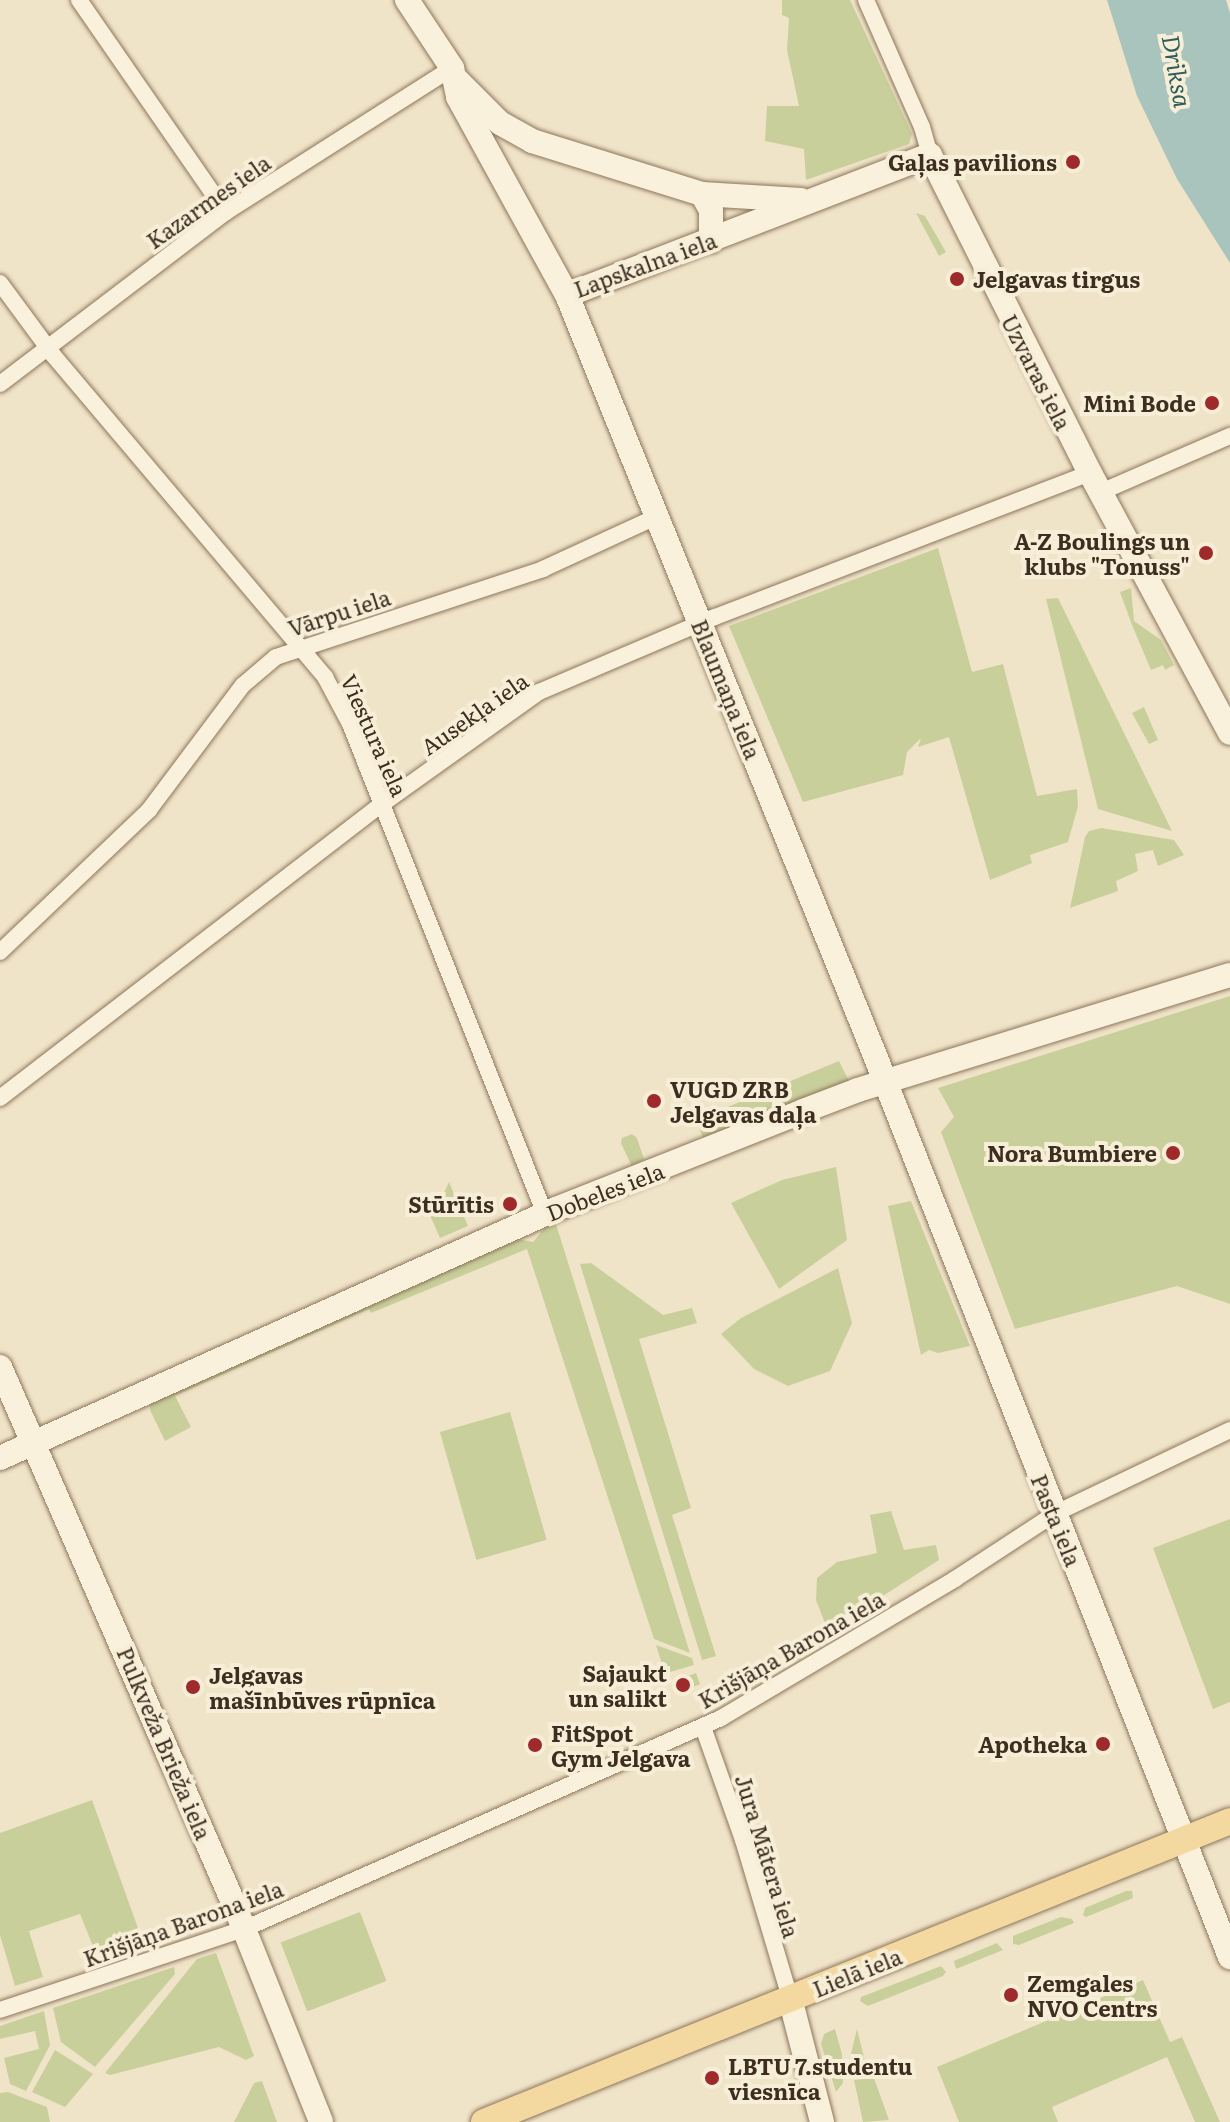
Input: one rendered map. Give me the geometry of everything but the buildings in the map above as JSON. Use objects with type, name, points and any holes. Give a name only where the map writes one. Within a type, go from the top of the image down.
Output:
[{"type":"main road","name":"Lapskalna iela","points":[[407,0],[454,73],[500,123],[532,141],[702,194],[817,200]]},
{"type":"main road","name":"Lapskalna iela","points":[[454,73],[458,97],[567,295],[930,155]]},
{"type":"main road","name":"Uzvaras iela","points":[[930,155],[1096,483],[1230,733]]},
{"type":"main road","points":[[702,194],[711,210],[711,241]]},
{"type":"main road","name":"Blaumaņa iela","points":[[567,295],[885,1083]]},
{"type":"main road","name":"Dobeles iela","points":[[0,1458],[545,1214],[803,1111],[1230,975]]},
{"type":"main road","name":"Pasta iela","points":[[885,1083],[1230,1957]]},
{"type":"main road","name":"Pulkveža Brieža iela","points":[[0,1367],[244,1929],[321,2122]]},
{"type":"main road","name":"Lielā iela","points":[[484,2122],[1230,1821]]},
{"type":"main road","points":[[790,1998],[822,2122]]},
{"type":"street","points":[[79,0],[226,212]]},
{"type":"street","name":"Uzvaras iela","points":[[866,0],[922,127],[930,155]]},
{"type":"street","name":"Kazarmes iela","points":[[0,384],[226,212],[454,73]]},
{"type":"street","name":"Viestura iela","points":[[0,283],[46,346],[325,677],[350,724],[545,1214]]},
{"type":"street","name":"Ausekļa iela","points":[[0,1098],[382,804],[539,692],[701,623],[1230,436]]},
{"type":"street","name":"Vārpu iela","points":[[0,952],[149,810],[243,685],[276,657],[543,569],[658,516]]},
{"type":"street","name":"Krišjāņa Barona iela","points":[[0,2010],[244,1929],[703,1727],[955,1579],[1056,1513],[1230,1430]]},
{"type":"street","name":"Jura Mātera iela","points":[[703,1727],[743,1840],[790,1998]]},
{"type":"green space","points":[[782,0],[850,0],[912,134],[909,144],[806,180],[804,149],[765,141],[767,106],[799,106],[787,50],[789,18],[782,15]]},
{"type":"green space","points":[[916,213],[925,216],[946,252],[939,256]]},
{"type":"green space","points":[[938,548],[972,672],[1003,664],[1037,796],[1077,789],[1078,806],[1068,842],[1030,855],[1032,863],[990,880],[949,737],[918,747],[921,738],[907,752],[903,775],[803,802],[729,626]]},
{"type":"green space","points":[[1131,588],[1134,621],[1161,640],[1174,665],[1165,670],[1163,665],[1151,670],[1132,625],[1120,592]]},
{"type":"green space","points":[[1058,598],[1172,831],[1098,809],[1046,599]]},
{"type":"green space","points":[[1144,707],[1158,740],[1149,744],[1132,713]]},
{"type":"green space","points":[[1101,828],[1174,840],[1184,855],[1158,866],[1153,850],[1135,854],[1138,871],[1116,881],[1118,891],[1070,908],[1085,837],[1089,831]]},
{"type":"green space","points":[[1230,996],[1230,1304],[1177,1286],[1015,1329],[941,1132],[954,1117],[938,1088]]},
{"type":"green space","points":[[839,1061],[850,1083],[703,1138],[696,1120]]},
{"type":"green space","points":[[632,1134],[637,1138],[644,1159],[632,1167],[621,1143],[622,1138]]},
{"type":"green space","points":[[836,1167],[847,1240],[779,1289],[731,1203],[782,1180]]},
{"type":"green space","points":[[449,1182],[468,1226],[440,1238],[429,1213],[441,1199]]},
{"type":"green space","points":[[911,1201],[970,1346],[938,1353],[929,1350],[921,1355],[888,1206]]},
{"type":"green space","points":[[555,1223],[690,1653],[654,1639],[527,1249],[371,1313],[369,1309],[175,1396],[191,1427],[165,1441],[150,1410],[150,1400],[517,1239],[533,1242],[548,1224]]},
{"type":"green space","points":[[591,1263],[663,1315],[692,1308],[697,1323],[639,1339],[691,1508],[672,1515],[716,1656],[702,1660],[580,1264]]},
{"type":"green space","points":[[838,1268],[852,1323],[830,1371],[788,1386],[754,1369],[721,1334],[741,1318]]},
{"type":"green space","points":[[510,1412],[547,1540],[476,1560],[440,1432]]},
{"type":"green space","points":[[891,1511],[904,1550],[936,1545],[939,1560],[828,1631],[816,1600],[817,1578],[837,1562],[877,1553],[870,1515]]},
{"type":"green space","points":[[1230,1519],[1230,1702],[1213,1709],[1153,1548]]},
{"type":"green space","points":[[656,1645],[692,1658],[694,1665],[670,1672],[669,1669],[664,1670]]},
{"type":"green space","points":[[696,1673],[700,1684],[680,1691],[676,1680]]},
{"type":"green space","points":[[92,1800],[143,1942],[97,1956],[80,1914],[29,1931],[43,1977],[15,1986],[0,1935],[0,1833]]},
{"type":"green space","points":[[1132,1891],[1133,1898],[1086,1917],[1083,1915],[1085,1908]]},
{"type":"green space","points":[[360,1912],[387,1981],[307,2012],[281,1942]]},
{"type":"green space","points":[[1061,1917],[1072,1919],[1074,1923],[1019,1945],[1013,1944],[1013,1936]]},
{"type":"green space","points":[[997,1943],[1003,1950],[956,1969],[954,1961]]},
{"type":"green space","points":[[216,1953],[254,2056],[246,2060],[219,2047],[110,2075],[105,2073],[197,1959]]},
{"type":"green space","points":[[941,1966],[946,1972],[943,1976],[868,2006],[860,2001],[861,1997]]},
{"type":"green space","points":[[174,1967],[175,1974],[95,2067],[61,2042],[53,2008]]},
{"type":"green space","points":[[1143,1980],[1170,2042],[1182,2037],[1220,2122],[1195,2122],[1167,2057],[1052,2107],[1058,2122],[959,2122],[937,2067]]},
{"type":"green space","points":[[44,2011],[50,2045],[26,2091],[10,2084],[4,2058],[39,2049],[35,2031],[0,2039],[0,2026]]},
{"type":"green space","points":[[835,2029],[842,2054],[843,2083],[836,2092],[821,2044],[824,2034]]},
{"type":"green space","points":[[857,2029],[867,2069],[852,2072],[850,2058]]},
{"type":"green space","points":[[55,2050],[93,2074],[65,2107],[32,2092]]},
{"type":"green space","points":[[874,2078],[889,2120],[863,2122],[854,2080]]},
{"type":"green space","points":[[262,2081],[277,2122],[234,2122],[254,2083]]},
{"type":"green space","points":[[8,2092],[47,2107],[50,2122],[0,2122],[0,2093]]},
{"type":"water","name":"Driksa","points":[[1107,0],[1226,0],[1230,13],[1230,263],[1177,179],[1137,96]]},
{"type":"place","name":"Gaļas pavilions","points":[[1073,162]]},
{"type":"place","name":"Jelgavas tirgus","points":[[957,279]]},
{"type":"place","name":"Mini Bode","points":[[1212,403]]},
{"type":"place","name":"A-Z Boulings un klubs \"Tonuss\"","points":[[1206,553]]},
{"type":"place","name":"VUGD ZRB Jelgavas daļa","points":[[654,1101]]},
{"type":"place","name":"Nora Bumbiere","points":[[1173,1153]]},
{"type":"place","name":"Stūrītis","points":[[510,1204]]},
{"type":"place","name":"Sajaukt un salikt","points":[[683,1685]]},
{"type":"place","name":"Jelgavas mašīnbūves rūpnīca","points":[[193,1687]]},
{"type":"place","name":"Apotheka","points":[[1103,1744]]},
{"type":"place","name":"FitSpot Gym Jelgava","points":[[535,1745]]},
{"type":"place","name":"Zemgales NVO Centrs","points":[[1011,1995]]},
{"type":"place","name":"LBTU 7.studentu viesnīca","points":[[712,2078]]}]
